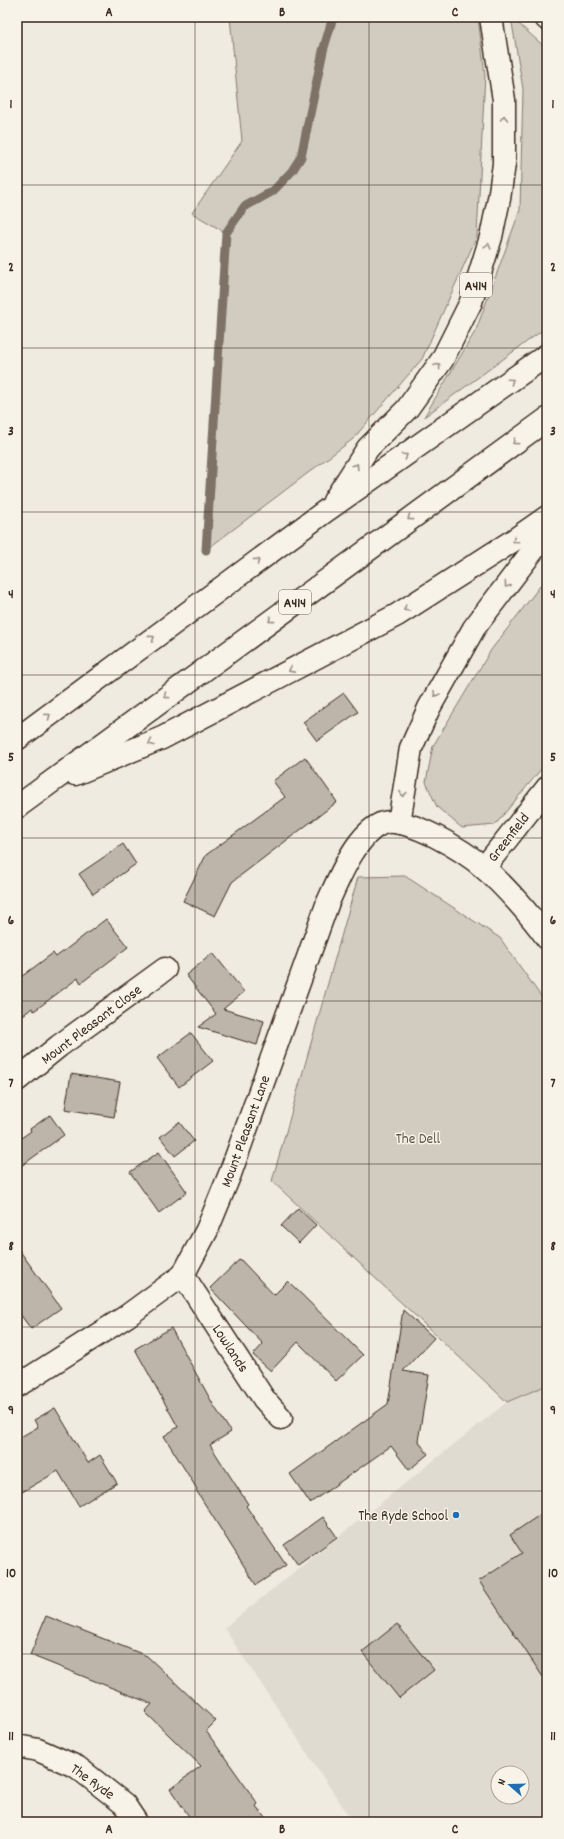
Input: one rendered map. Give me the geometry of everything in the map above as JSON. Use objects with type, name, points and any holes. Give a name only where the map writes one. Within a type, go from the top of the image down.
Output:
[{"type":"main road","name":"A414","points":[[328,510],[368,448],[407,409],[442,360],[471,302],[491,237],[499,199],[504,164],[504,100],[491,17]]},
{"type":"main road","name":"A414","points":[[17,739],[328,510],[547,355]]},
{"type":"main road","name":"A414","points":[[17,807],[547,419]]},
{"type":"main road","name":"A414","points":[[44,787],[162,738],[397,615],[514,540],[547,517]]},
{"type":"main road","points":[[547,532],[474,628],[429,708],[411,748],[399,822],[423,830],[459,850],[484,868],[512,897],[547,938]]},
{"type":"main road","name":"Greenfield","points":[[484,868],[547,788]]},
{"type":"main road","name":"Mount Pleasant Lane","points":[[17,1386],[127,1316],[183,1275],[207,1230],[230,1174],[328,902],[345,867],[361,842],[371,831],[384,823],[399,822]]},
{"type":"main road","name":"Mount Pleasant Close","points":[[17,1080],[59,1046],[165,969]]},
{"type":"main road","name":"Lowlands","points":[[183,1275],[264,1399],[281,1418]]},
{"type":"main road","name":"The Ryde","points":[[17,1746],[38,1750],[77,1767],[124,1804],[136,1822]]},
{"type":"shaded area","name":"The Ryde School","points":[[547,1385],[547,1822],[353,1822],[224,1628],[507,1402]]},
{"type":"green space","points":[[230,17],[478,17],[485,75],[477,236],[422,359],[353,439],[206,550],[226,233],[192,213],[242,141]]},
{"type":"green space","points":[[511,17],[547,49],[547,327],[424,417],[476,330],[520,210],[523,89]]},
{"type":"green space","points":[[547,577],[547,762],[495,825],[462,828],[437,807],[426,782],[433,746],[491,650]]},
{"type":"green space","name":"The Dell","points":[[405,876],[500,938],[547,1005],[547,1385],[507,1402],[272,1181],[358,877]]},
{"type":"building","points":[[344,693],[358,712],[317,741],[303,722]]},
{"type":"building","points":[[305,757],[337,802],[232,882],[215,916],[183,901],[206,855],[285,797],[273,781]]},
{"type":"building","points":[[123,844],[136,864],[93,894],[79,874]]},
{"type":"building","points":[[106,919],[128,947],[81,983],[78,978],[34,1011],[32,1008],[17,1020],[17,980],[53,953],[56,957]]},
{"type":"building","points":[[213,953],[244,992],[223,1009],[264,1021],[257,1045],[198,1027],[216,1014],[186,975]]},
{"type":"building","points":[[191,1033],[213,1061],[179,1087],[157,1058]]},
{"type":"building","points":[[71,1074],[120,1082],[114,1117],[65,1109]]},
{"type":"building","points":[[50,1115],[64,1135],[17,1169],[17,1141],[31,1131],[30,1129]]},
{"type":"building","points":[[179,1122],[194,1141],[175,1156],[160,1137]]},
{"type":"building","points":[[159,1152],[187,1192],[159,1213],[130,1172]]},
{"type":"building","points":[[298,1208],[316,1225],[299,1243],[281,1226]]},
{"type":"building","points":[[17,1247],[61,1308],[31,1329],[17,1310]]},
{"type":"building","points":[[240,1259],[274,1295],[288,1281],[363,1355],[336,1381],[298,1342],[271,1371],[253,1355],[263,1344],[210,1288]]},
{"type":"building","points":[[403,1310],[434,1338],[403,1371],[429,1375],[418,1441],[428,1454],[409,1470],[391,1446],[310,1503],[290,1474],[388,1404]]},
{"type":"building","points":[[171,1328],[214,1406],[231,1432],[210,1445],[248,1504],[246,1506],[286,1565],[256,1585],[164,1436],[178,1427],[135,1349]]},
{"type":"building","points":[[55,1408],[88,1463],[100,1455],[117,1483],[79,1506],[58,1471],[17,1495],[17,1439],[38,1427],[34,1420]]},
{"type":"building","points":[[547,1510],[547,1683],[479,1581],[522,1553],[510,1535]]},
{"type":"building","points":[[323,1517],[337,1537],[298,1565],[284,1545]]},
{"type":"building","points":[[46,1616],[147,1656],[216,1721],[206,1731],[258,1804],[256,1806],[268,1822],[193,1822],[170,1789],[201,1766],[145,1712],[152,1704],[30,1655]]},
{"type":"building","points":[[397,1624],[434,1670],[399,1698],[362,1652]]},
{"type":"waterway","points":[[206,550],[226,233],[244,207],[273,191],[292,171],[301,157],[323,51],[333,17]]},
{"type":"place","name":"The Ryde School","points":[[456,1515]]}]
